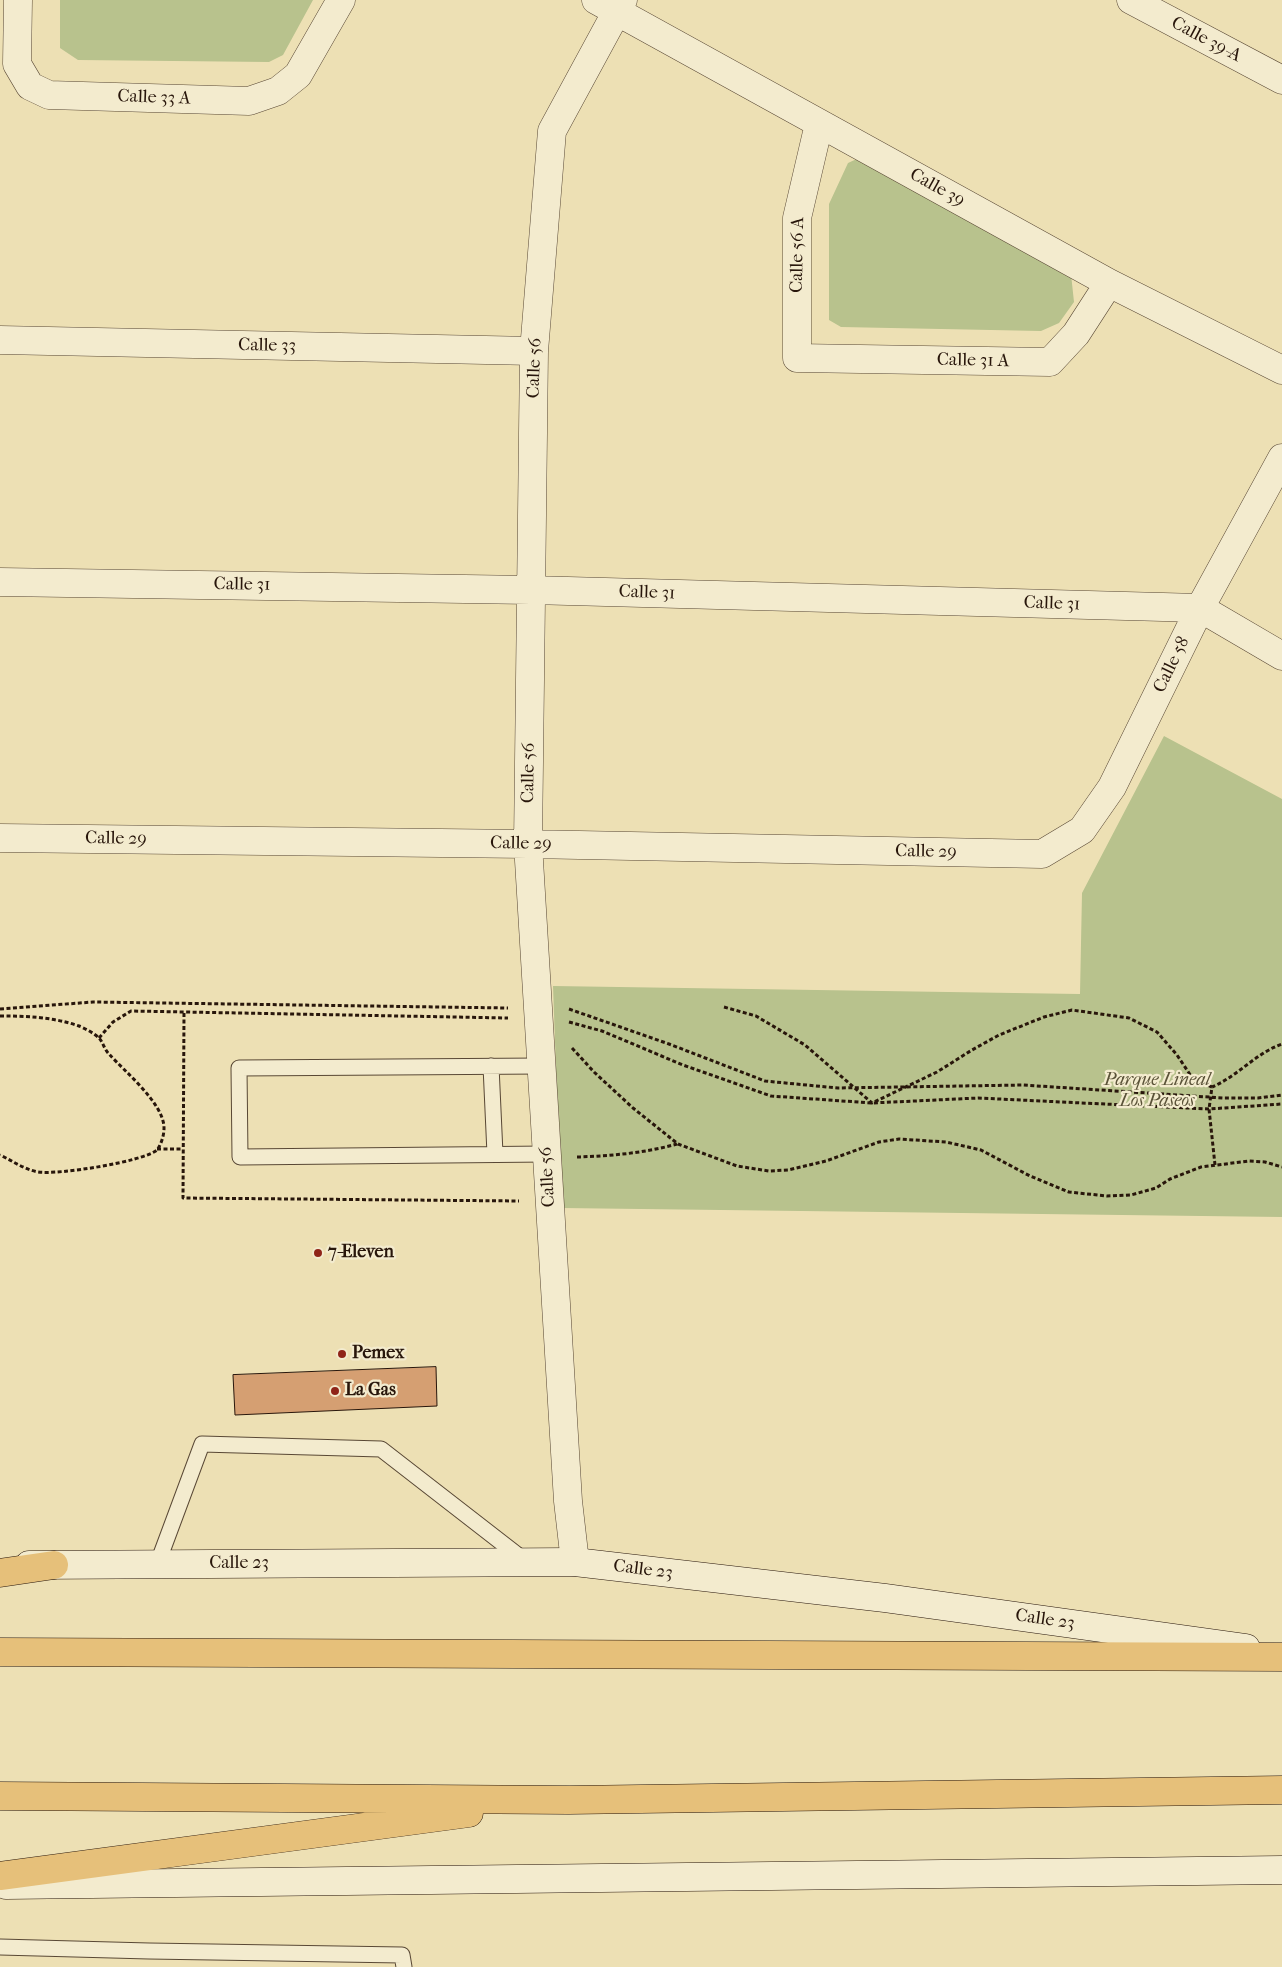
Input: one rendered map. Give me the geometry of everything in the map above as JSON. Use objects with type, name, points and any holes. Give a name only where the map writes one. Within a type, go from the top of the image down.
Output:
[{"type":"highway","points":[[0,1573],[54,1565]]},
{"type":"highway","points":[[0,1652],[1282,1657]]},
{"type":"highway","points":[[0,1796],[569,1800],[1282,1790]]},
{"type":"highway","points":[[0,1876],[569,1800]]},
{"type":"street","name":"Calle 33 A","points":[[18,0],[17,64],[30,86],[49,95],[249,101],[278,91],[298,75],[341,0]]},
{"type":"street","name":"Calle 39-A","points":[[1131,0],[1282,80]]},
{"type":"street","name":"Calle 39","points":[[612,4],[819,124],[1109,283],[1282,370]]},
{"type":"street","name":"Calle 56","points":[[575,1562],[568,1501],[560,1155],[542,1066],[527,1012],[534,351],[552,131],[612,4]]},
{"type":"street","name":"Calle 56 A","points":[[797,358],[797,218],[819,124]]},
{"type":"street","name":"Calle 31 A","points":[[797,358],[1050,362],[1076,334],[1109,283]]},
{"type":"street","name":"Calle 33","points":[[0,340],[534,351]]},
{"type":"street","name":"Calle 58","points":[[1042,854],[1082,830],[1112,787],[1200,608],[1282,458]]},
{"type":"street","name":"Calle 31","points":[[0,582],[532,590],[1200,608],[1282,656]]},
{"type":"street","name":"Calle 29","points":[[0,838],[528,844],[1042,854]]},
{"type":"street","name":"Calle 23","points":[[0,1565],[575,1562],[885,1598],[1282,1653]]},
{"type":"street","points":[[0,1885],[1282,1870]]},
{"type":"lane","points":[[491,1066],[495,1154]]},
{"type":"lane","points":[[542,1066],[239,1068],[240,1157],[560,1155]]},
{"type":"lane","points":[[157,1565],[202,1444],[381,1449],[527,1562]]},
{"type":"lane","points":[[0,1947],[168,1952],[402,1954],[404,1967]]},
{"type":"path","points":[[0,1008],[93,1002],[527,1012]]},
{"type":"path","points":[[724,1006],[756,1016],[806,1045],[872,1103]]},
{"type":"path","points":[[99,1038],[113,1022],[131,1011],[527,1012],[563,1007],[765,1081],[838,1088],[1023,1085],[1211,1097],[1258,1098],[1282,1095]]},
{"type":"path","points":[[872,1103],[907,1087],[999,1036],[1044,1018],[1072,1010],[1129,1018],[1157,1032],[1177,1054],[1193,1079],[1212,1087],[1228,1080],[1270,1048],[1282,1044]]},
{"type":"path","points":[[0,1016],[34,1016],[80,1026],[99,1038],[105,1050],[141,1086],[160,1114],[164,1127],[162,1141],[157,1149]]},
{"type":"path","points":[[565,1022],[602,1031],[683,1065],[770,1096],[872,1103],[978,1098],[1209,1109],[1282,1104]]},
{"type":"path","points":[[568,1043],[594,1072],[633,1108],[678,1144],[738,1166],[769,1170],[788,1170],[826,1161],[879,1142],[899,1139],[946,1142],[981,1150],[1030,1176],[1069,1192],[1108,1196],[1131,1195],[1156,1188],[1187,1172],[1215,1165],[1264,1162],[1282,1167]]},
{"type":"path","points":[[1212,1087],[1209,1109],[1215,1165]]},
{"type":"path","points":[[560,1155],[620,1154],[659,1149],[678,1144]]},
{"type":"path","points":[[0,1155],[21,1167],[39,1172],[60,1172],[84,1170],[144,1155],[157,1149],[183,1149]]},
{"type":"green space","points":[[60,0],[313,0],[283,55],[269,62],[78,60],[60,48]]},
{"type":"green space","points":[[861,157],[1071,274],[1074,302],[1059,323],[1041,331],[841,327],[829,320],[829,204],[848,163]]},
{"type":"green space","name":"Parque Lineal Los Paseos","points":[[1164,736],[1282,799],[1282,1217],[561,1208],[553,986],[1080,994],[1082,893]]},
{"type":"building","name":"La Gas","points":[[436,1367],[437,1406],[235,1415],[233,1375]]},
{"type":"place","name":"7-Eleven","points":[[318,1253]]},
{"type":"place","name":"Pemex","points":[[342,1354]]},
{"type":"place","name":"La Gas","points":[[335,1391]]}]
